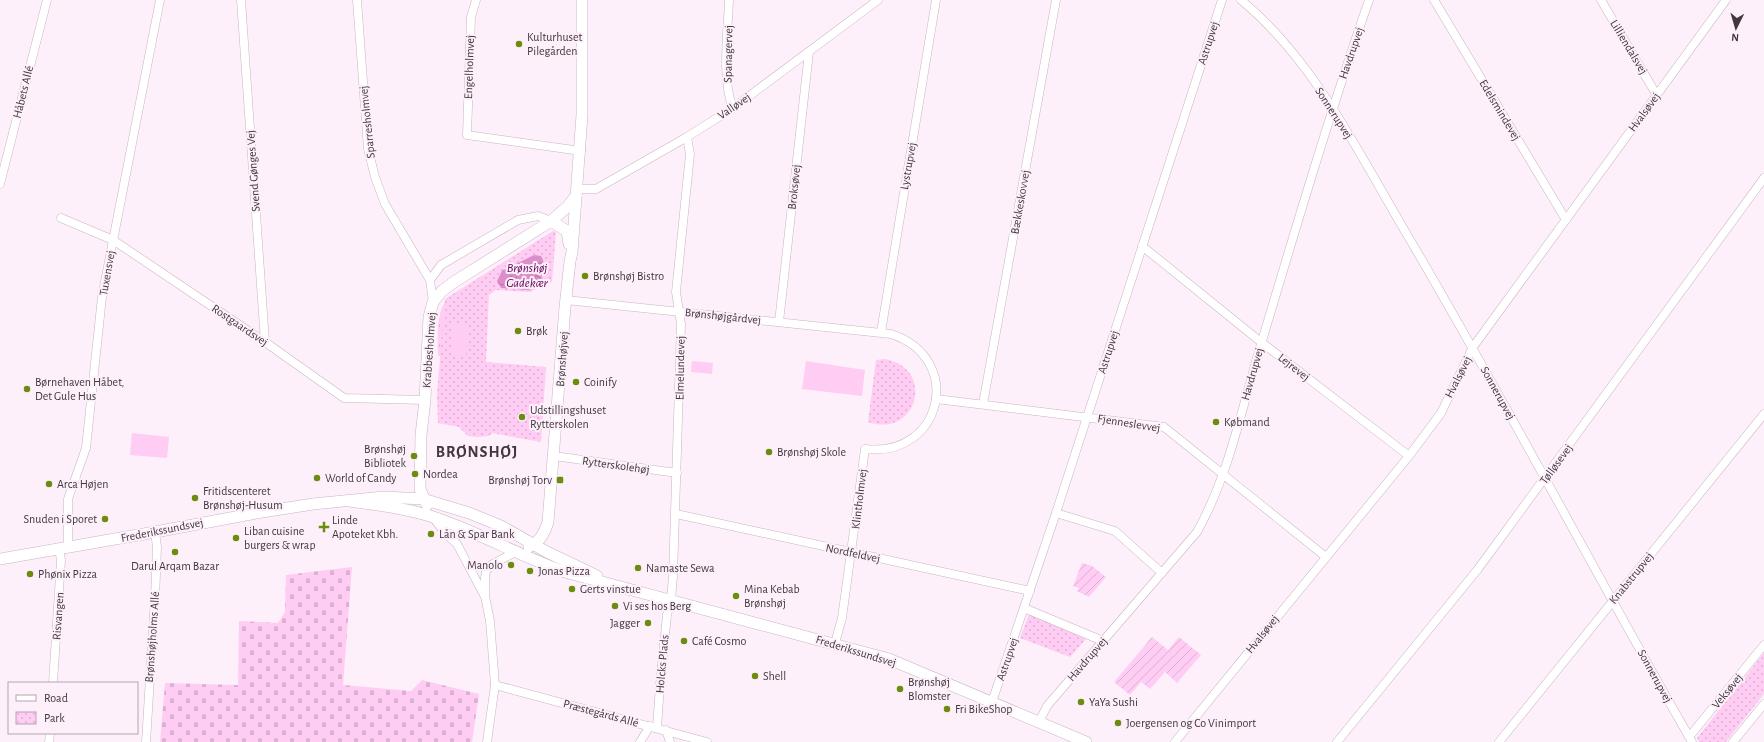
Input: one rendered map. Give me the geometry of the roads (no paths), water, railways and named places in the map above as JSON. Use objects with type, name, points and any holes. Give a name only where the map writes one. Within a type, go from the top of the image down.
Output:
[{"type":"main road","name":"Brønshøjvej","points":[[534,544],[545,530],[548,522],[566,300],[581,151],[582,0]]},
{"type":"main road","name":"Krabbesholmvej","points":[[432,516],[423,499],[420,489],[421,435],[425,400],[429,316],[433,302],[442,291],[454,282],[551,220],[567,207],[576,192]]},
{"type":"main road","points":[[551,220],[567,231],[570,261]]},
{"type":"main road","name":"Frederikssundsvej","points":[[0,558],[155,532],[241,515],[313,504],[384,497],[423,499],[469,512],[501,526],[534,544],[618,585]]},
{"type":"main road","name":"Frederikssundsvej","points":[[349,501],[405,509],[432,516],[517,551],[540,563],[565,572],[889,659],[1086,742]]},
{"type":"main road","points":[[517,551],[534,544]]},
{"type":"street","name":"Håbets Allé","points":[[0,184],[46,0]]},
{"type":"street","name":"Tuxensvej","points":[[63,548],[68,499],[86,448],[101,304],[112,240],[160,0]]},
{"type":"street","name":"Svend Gønges Vej","points":[[241,0],[265,342]]},
{"type":"street","name":"Sparresholmvej","points":[[358,0],[368,149],[375,177],[385,204],[430,280],[433,302]]},
{"type":"street","name":"Engelholmvej","points":[[476,0],[471,17],[467,136],[581,151]]},
{"type":"street","name":"Spanagervej","points":[[729,0],[727,80],[729,98],[733,108]]},
{"type":"street","name":"Valløvej","points":[[576,192],[596,188],[687,137],[733,108],[878,0]]},
{"type":"street","name":"Lystrupvej","points":[[881,332],[936,0]]},
{"type":"street","name":"Bækkeskovvej","points":[[983,404],[1056,0]]},
{"type":"street","name":"Astrupvej","points":[[992,702],[1088,417],[1222,0]]},
{"type":"street","name":"Sonnerupvej","points":[[1241,0],[1281,37],[1332,108],[1473,348],[1691,739]]},
{"type":"street","name":"Havdrupvej","points":[[1039,722],[1047,706],[1197,532],[1210,508],[1224,476],[1261,342],[1332,108],[1369,0]]},
{"type":"street","name":"Edelsmindevej","points":[[1434,0],[1566,220]]},
{"type":"street","name":"Lilliendalsvej","points":[[1601,0],[1656,94]]},
{"type":"street","name":"Hvalsøvej","points":[[1175,742],[1409,456],[1440,413],[1473,348],[1656,94],[1726,0]]},
{"type":"street","name":"Broksøvej","points":[[779,322],[809,52]]},
{"type":"street","name":"Elmelundevej","points":[[671,600],[676,514],[681,324],[676,292],[690,154],[687,137]]},
{"type":"street","name":"Tølløsevej","points":[[1337,742],[1478,569],[1764,178]]},
{"type":"street","points":[[430,280],[441,266],[518,220],[538,216],[551,220]]},
{"type":"street","name":"Rostgaardsvej","points":[[62,218],[112,240],[265,342],[344,398],[425,400]]},
{"type":"street","name":"Lejrevej","points":[[1142,246],[1261,342],[1409,456]]},
{"type":"street","name":"Brønshøjgårdvej","points":[[566,300],[881,332],[902,337],[920,349],[927,358],[934,372],[937,388],[936,399],[930,419],[916,436],[897,447],[887,449],[865,449]]},
{"type":"street","name":"Fjenneslevvej","points":[[936,399],[1164,427],[1326,557]]},
{"type":"street","name":"Knabstrupvej","points":[[1498,742],[1764,414]]},
{"type":"street","name":"Klintholmvej","points":[[835,644],[842,618],[852,553],[865,449]]},
{"type":"street","name":"Rytterskolehøj","points":[[554,456],[677,473]]},
{"type":"street","points":[[1056,513],[1115,531],[1162,573]]},
{"type":"street","name":"Nordfeldvej","points":[[676,514],[1030,591]]},
{"type":"street","points":[[432,516],[444,532],[457,544],[484,596]]},
{"type":"street","name":"Brønshøjholms Allé","points":[[146,742],[155,599],[157,547],[155,532]]},
{"type":"street","name":"Risvangen","points":[[53,682],[63,548]]},
{"type":"street","points":[[487,742],[495,685],[492,636],[484,596],[486,571],[491,565],[517,551]]},
{"type":"street","name":"Holcks Plads","points":[[640,742],[654,727],[667,615],[671,600]]},
{"type":"street","points":[[1024,608],[1103,641]]},
{"type":"street","name":"Veksøvej","points":[[1691,739],[1764,646]]},
{"type":"street","name":"Præstegårds Allé","points":[[495,685],[707,742]]},
{"type":"street","points":[[1733,742],[1764,704]]},
{"type":"street","points":[[666,730],[670,742]]},
{"type":"water","name":"Brønshøj Gadekær","points":[[534,255],[541,256],[544,263],[542,275],[537,287],[528,290],[501,288],[497,281],[502,271]]},
{"type":"place","name":"Kulturhuset Pilegården","points":[[519,44]]},
{"type":"place","name":"Brønshøj Bistro","points":[[585,276]]},
{"type":"place","name":"Brøk","points":[[518,331]]},
{"type":"place","name":"Coinify","points":[[576,382]]},
{"type":"place","name":"Børnehaven Håbet, Det Gule Hus","points":[[27,389]]},
{"type":"place","name":"Udstillingshuset Rytterskolen","points":[[522,417]]},
{"type":"place","name":"Købmand","points":[[1216,422]]},
{"type":"place","name":"Brønshøj Skole","points":[[769,452]]},
{"type":"place","name":"Brønshøj Bibliotek","points":[[414,456]]},
{"type":"place","name":"Nordea","points":[[415,474]]},
{"type":"place","name":"World of Candy","points":[[317,478]]},
{"type":"place","name":"Brønshøj Torv","points":[[560,480]]},
{"type":"place","name":"Arca Højen","points":[[49,484]]},
{"type":"place","name":"Fritidscenteret Brønshøj-Husum","points":[[195,498]]},
{"type":"place","name":"Snuden i Sporet","points":[[105,519]]},
{"type":"place","name":"Linde Apoteket Kbh.","points":[[324,527]]},
{"type":"place","name":"Lån & Spar Bank","points":[[431,534]]},
{"type":"place","name":"Liban cuisine burgers & wrap","points":[[236,538]]},
{"type":"place","name":"Darul Arqam Bazar","points":[[175,552]]},
{"type":"place","name":"Manolo","points":[[511,565]]},
{"type":"place","name":"Namaste Sewa","points":[[638,568]]},
{"type":"place","name":"Jonas Pizza","points":[[530,571]]},
{"type":"place","name":"Phønix Pizza","points":[[30,574]]},
{"type":"place","name":"Gerts vinstue","points":[[572,589]]},
{"type":"place","name":"Mina Kebab Brønshøj","points":[[736,596]]},
{"type":"place","name":"Vi ses hos Berg","points":[[615,606]]},
{"type":"place","name":"Jagger","points":[[648,623]]},
{"type":"place","name":"Café Cosmo","points":[[684,641]]},
{"type":"place","name":"Shell","points":[[755,676]]},
{"type":"place","name":"Brønshøj Blomster","points":[[900,689]]},
{"type":"place","name":"YaYa Sushi","points":[[1081,702]]},
{"type":"place","name":"Fri BikeShop","points":[[947,709]]},
{"type":"place","name":"Joergensen og Co Vinimport","points":[[1118,723]]},
{"type":"district","name":"BRØNSHØJ","points":[[477,451]]}]
